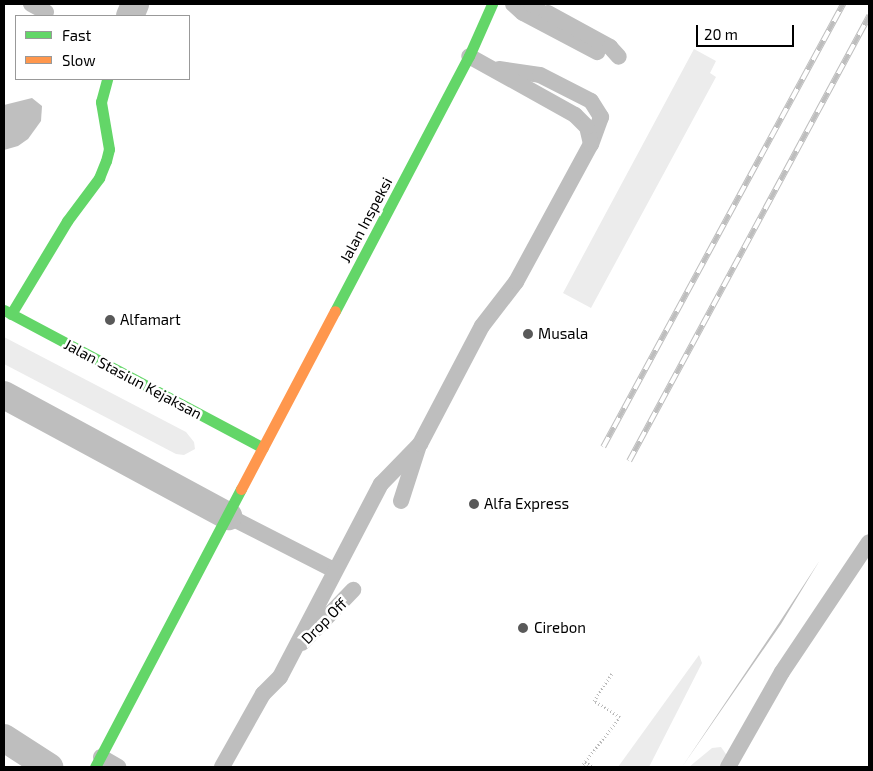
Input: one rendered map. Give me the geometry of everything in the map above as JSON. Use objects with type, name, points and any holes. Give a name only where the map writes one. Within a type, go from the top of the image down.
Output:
[{"type":"street","name":"Jalan Inspeksi","points":[[98,762],[469,56],[492,4]]},
{"type":"street","points":[[7,312],[103,169],[109,149],[101,102],[106,80]]},
{"type":"street","name":"Jalan Stasiun Kejaksan","points":[[7,312],[263,448]]},
{"type":"street","points":[[5,399],[228,516]]},
{"type":"street","points":[[4,738],[49,766]]},
{"type":"lane","points":[[31,4],[46,12]]},
{"type":"lane","points":[[513,4],[523,13],[604,54],[619,57],[610,47],[539,8]]},
{"type":"lane","points":[[401,501],[420,444],[482,326],[516,282],[591,144],[590,134],[580,118],[531,92],[495,68],[469,56]]},
{"type":"lane","points":[[210,767],[225,761],[263,694],[280,677],[334,570],[381,484],[420,444]]},
{"type":"lane","points":[[228,516],[334,570]]},
{"type":"lane","points":[[728,767],[782,672],[869,542]]},
{"type":"lane","name":"Drop Off","points":[[293,651],[353,590]]},
{"type":"lane","points":[[98,762],[118,767]]},
{"type":"path","points":[[581,767],[620,718],[594,701],[612,673]]},
{"type":"path","points":[[585,762],[594,767]]},
{"type":"shaded area","points":[[694,49],[716,61],[710,73],[716,77],[591,308],[563,293]]},
{"type":"shaded area","points":[[32,98],[42,106],[41,121],[28,139],[18,146],[4,150],[4,105]]},
{"type":"shaded area","points":[[4,337],[186,432],[194,442],[195,449],[184,455],[176,454],[4,364]]},
{"type":"shaded area","points":[[820,560],[781,624],[682,767],[779,623]]},
{"type":"shaded area","points":[[699,655],[702,663],[649,767],[618,767]]},
{"type":"shaded area","points":[[721,747],[735,767],[689,767],[712,748]]},
{"type":"railway","points":[[603,447],[843,4]]},
{"type":"railway","points":[[629,461],[869,16]]},
{"type":"traffic: fast","points":[[335,311],[469,56],[492,4]]},
{"type":"traffic: fast","points":[[11,314],[67,221],[99,178],[106,161],[109,149],[101,102],[107,80]]},
{"type":"traffic: fast","points":[[4,310],[263,448]]},
{"type":"traffic: fast","points":[[95,767],[241,489]]},
{"type":"traffic: slow","points":[[241,489],[335,311]]},
{"type":"place","name":"Alfamart","points":[[110,320]]},
{"type":"place","name":"Musala","points":[[528,334]]},
{"type":"place","name":"Alfa Express","points":[[474,504]]},
{"type":"place","name":"Cirebon","points":[[523,628]]}]
